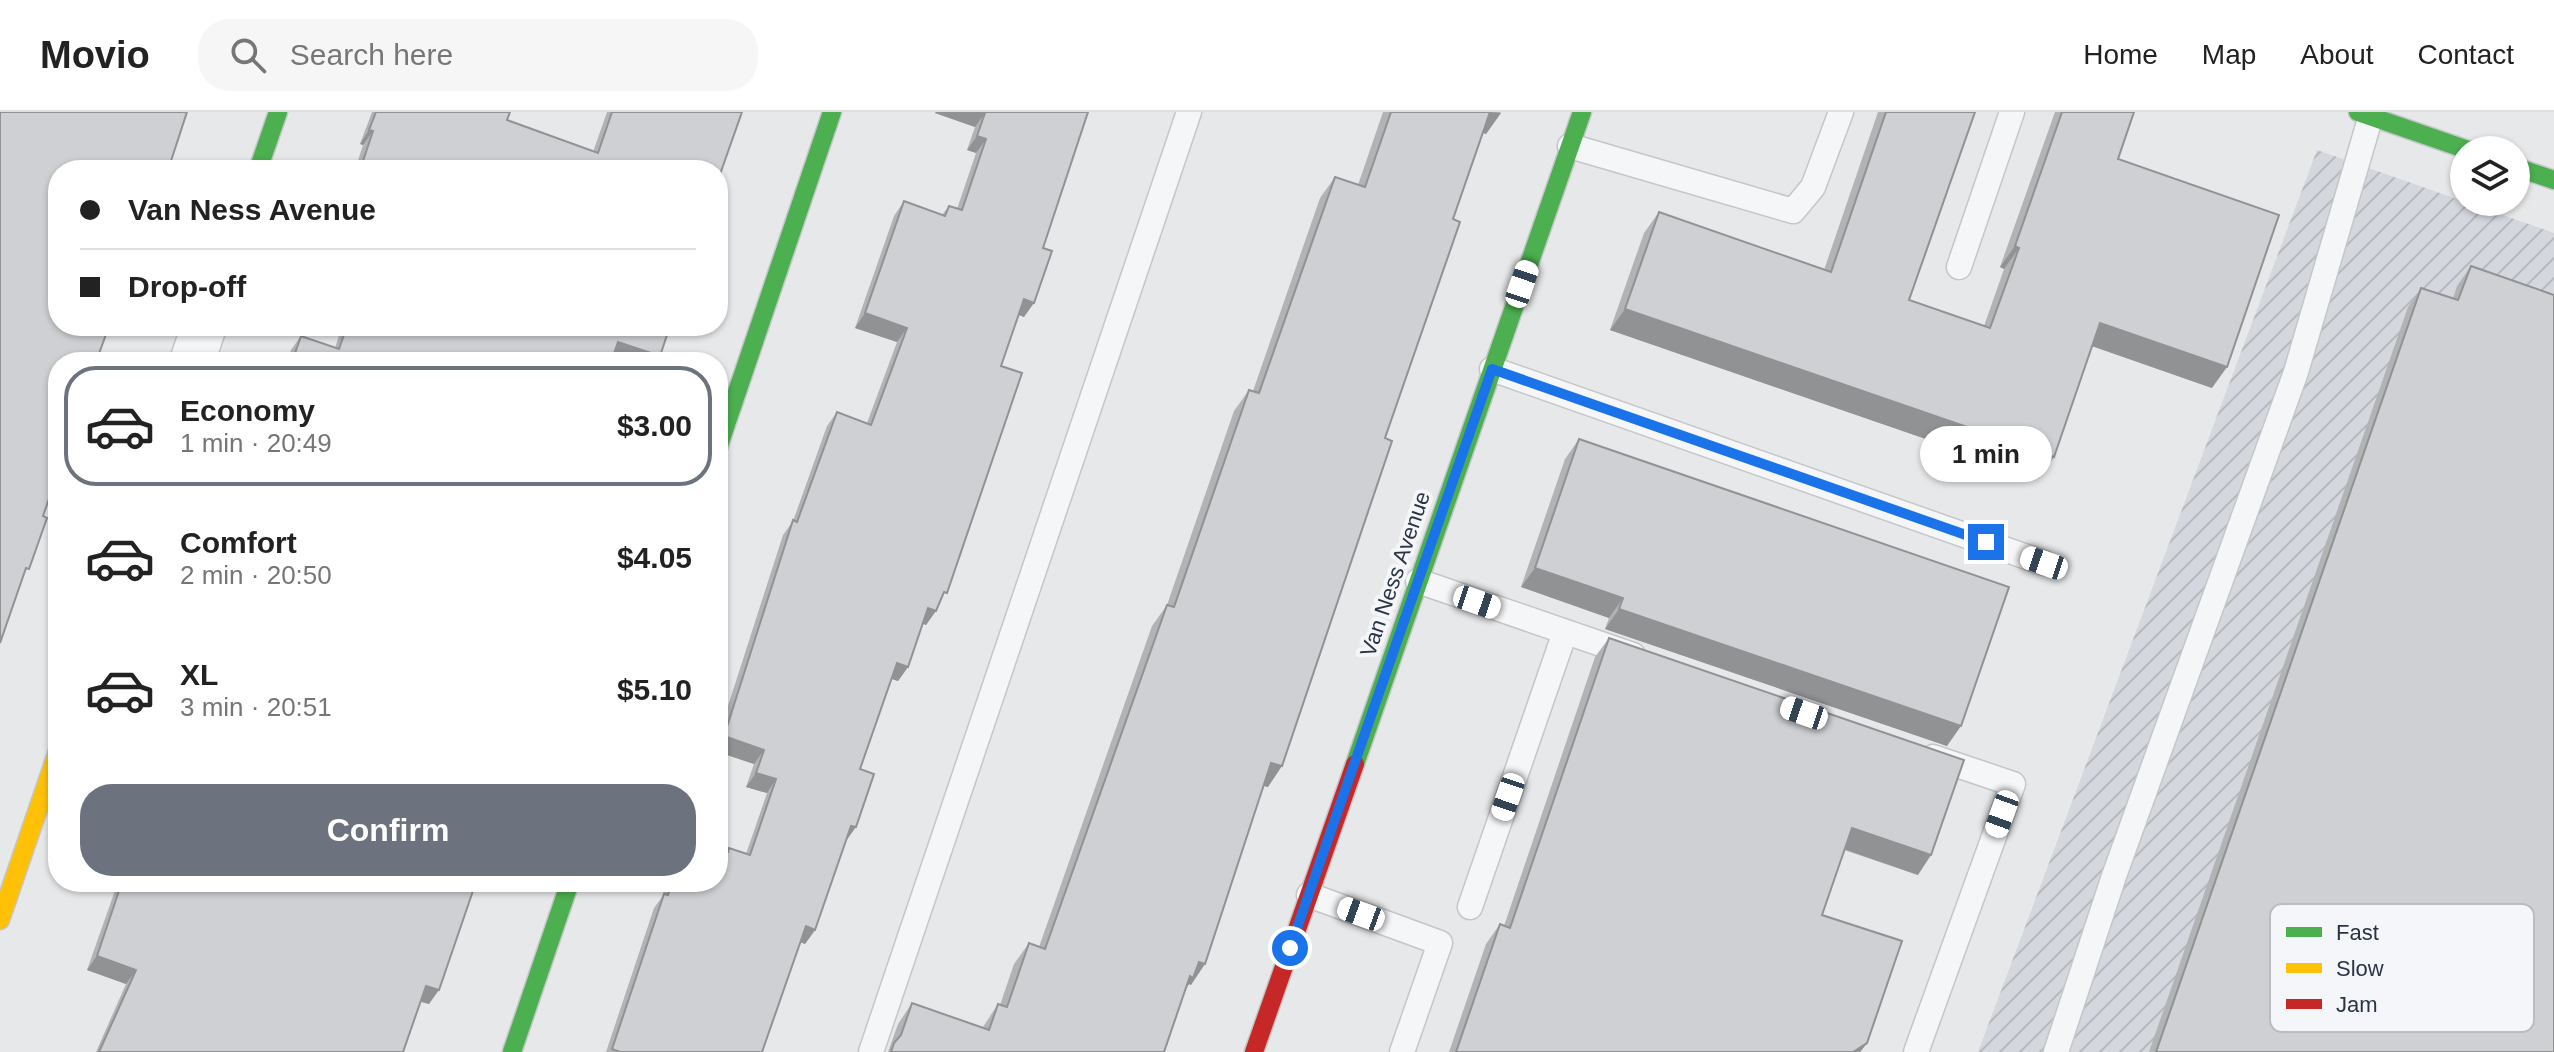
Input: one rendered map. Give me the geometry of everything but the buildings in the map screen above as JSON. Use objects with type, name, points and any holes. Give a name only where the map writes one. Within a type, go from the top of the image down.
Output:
[{"type":"main road","points":[[261,160],[278,112]]},
{"type":"main road","points":[[728,419],[832,112]]},
{"type":"main road","name":"Van Ness Avenue","points":[[1254,1052],[1582,112]]},
{"type":"main road","points":[[2367,113],[2450,143]]},
{"type":"main road","points":[[2530,172],[2554,180]]},
{"type":"main road","points":[[0,920],[48,780]]},
{"type":"main road","points":[[512,1052],[567,892]]},
{"type":"lane","points":[[871,1052],[1189,112]]},
{"type":"lane","points":[[1570,146],[1793,211],[1813,187],[1841,112]]},
{"type":"lane","points":[[1959,267],[2012,112]]},
{"type":"lane","points":[[2056,1052],[2114,876],[2296,372],[2367,113]]},
{"type":"lane","points":[[1492,369],[2044,563]]},
{"type":"lane","points":[[1418,581],[1655,663]]},
{"type":"lane","points":[[1470,907],[1565,632]]},
{"type":"lane","points":[[1909,749],[2013,784],[1916,1052]]},
{"type":"lane","points":[[1309,895],[1440,943],[1402,1052]]},
{"type":"shaded area","points":[[2317,150],[2450,197],[2450,216],[2505,216],[2554,233],[2554,1052],[1978,1052]]},
{"type":"traffic: fast","points":[[261,160],[278,112]]},
{"type":"traffic: fast","points":[[728,419],[832,112]]},
{"type":"traffic: fast","points":[[1355,764],[1582,112]]},
{"type":"traffic: fast","points":[[2358,112],[2450,144]]},
{"type":"traffic: fast","points":[[2530,172],[2554,180]]},
{"type":"traffic: fast","points":[[512,1052],[567,892]]},
{"type":"traffic: slow","points":[[0,920],[48,780]]},
{"type":"traffic: jam","points":[[1254,1052],[1355,764]]},
{"type":"route","points":[[1290,948],[1492,369],[1986,542]]}]
